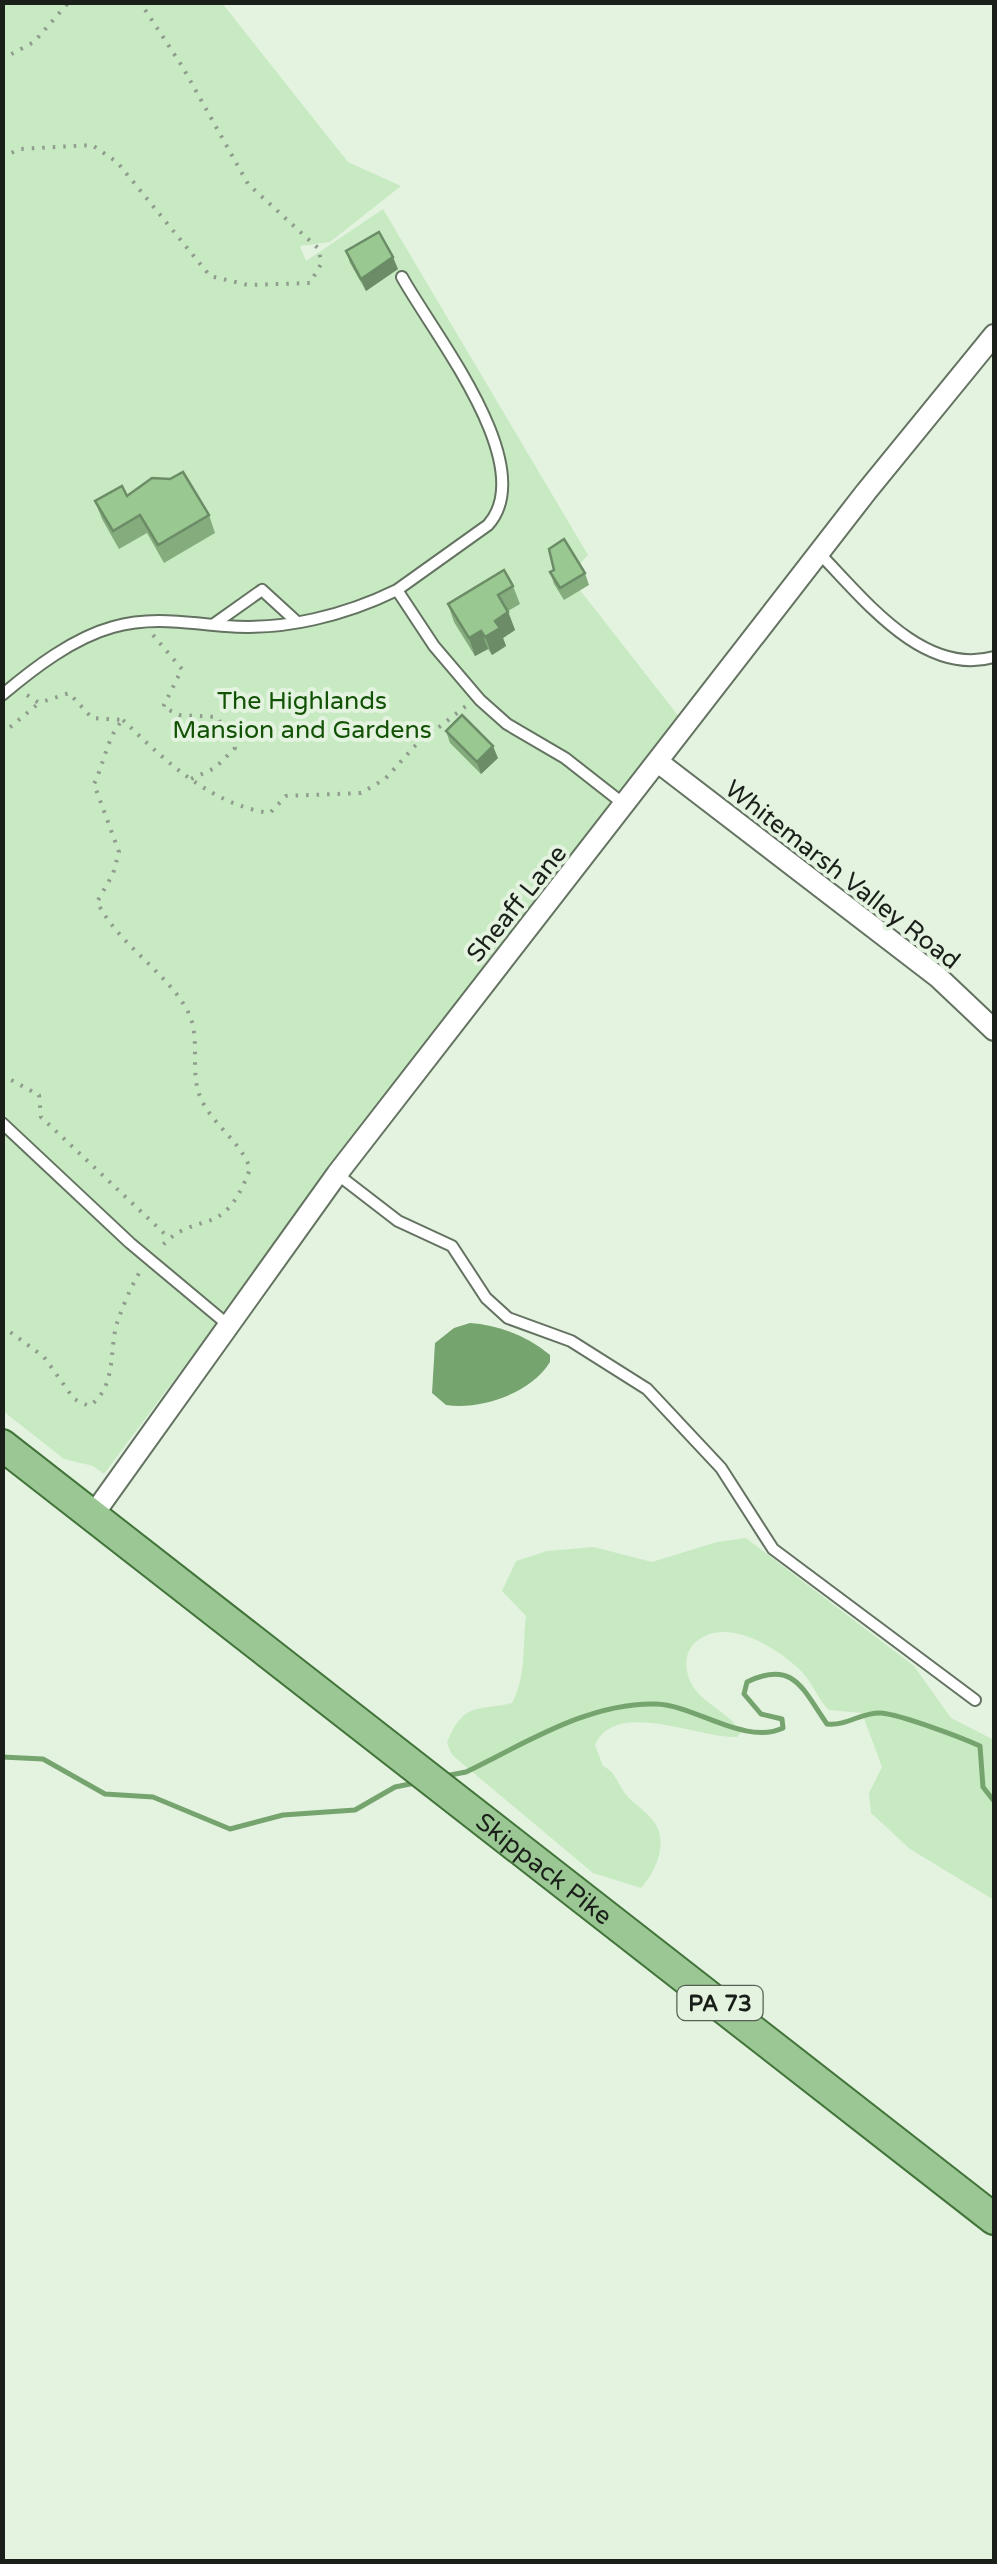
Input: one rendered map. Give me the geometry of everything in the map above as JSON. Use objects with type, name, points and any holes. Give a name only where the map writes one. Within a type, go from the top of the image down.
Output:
[{"type":"main road","name":"PA 73","points":[[6,1458],[92,1515]]},
{"type":"main road","name":"Skippack Pike","points":[[92,1515],[994,2219]]},
{"type":"street","name":"Sheaff Lane","points":[[92,1515],[337,1174],[819,553],[994,335]]},
{"type":"street","name":"Whitemarsh Valley Road","points":[[658,762],[938,978],[994,1030]]},
{"type":"lane","points":[[2,695],[92,635],[148,622],[254,627],[297,622],[396,590],[488,525],[500,512],[504,496],[497,450],[482,412],[402,277]]},
{"type":"lane","points":[[819,553],[884,618],[937,657],[965,662],[994,657]]},
{"type":"lane","points":[[214,624],[262,590],[297,622]]},
{"type":"lane","points":[[396,590],[444,660],[477,697],[507,724],[565,758],[626,806]]},
{"type":"lane","points":[[2,1122],[150,1259],[228,1324]]},
{"type":"lane","points":[[337,1174],[398,1221],[452,1246],[469,1277],[508,1318],[571,1340],[647,1389],[721,1468],[773,1549],[975,1700]]},
{"type":"path","points":[[2,59],[34,42],[69,2]]},
{"type":"path","points":[[2,157],[20,148],[92,145],[117,162],[210,276],[248,285],[310,283],[320,264],[318,249],[248,184],[182,66],[140,2]]},
{"type":"path","points":[[148,622],[155,638],[182,670],[163,707],[179,715],[218,717],[235,748],[216,768],[191,778]]},
{"type":"path","points":[[16,683],[40,704]]},
{"type":"path","points":[[2,734],[40,704],[68,694],[92,718],[123,720],[191,778],[230,804],[270,813],[286,796],[362,793],[385,780],[435,728],[477,697]]},
{"type":"path","points":[[2,1326],[44,1357],[74,1400],[89,1406],[96,1402],[116,1357],[116,1328],[138,1274],[169,1238],[215,1222],[231,1209],[250,1169],[201,1099],[195,1080],[195,1033],[186,1008],[123,942],[97,902],[113,874],[119,852],[94,784],[108,758],[114,729],[123,720]]},
{"type":"path","points":[[2,1075],[39,1094],[40,1117],[169,1238]]},
{"type":"green space","name":"The Highlands Mansion and Gardens","points":[[2,3],[222,3],[348,162],[401,186],[330,242],[300,246],[306,261],[383,209],[588,555],[569,576],[680,718],[342,1155],[104,1474],[93,1466],[64,1459],[3,1411]]},
{"type":"green space","points":[[746,1538],[914,1666],[951,1718],[994,1740],[994,1900],[910,1849],[871,1813],[869,1793],[882,1767],[862,1713],[829,1710],[792,1662],[749,1637],[718,1632],[704,1636],[689,1650],[687,1659],[691,1683],[736,1725],[741,1732],[737,1737],[639,1722],[606,1731],[595,1745],[603,1766],[650,1817],[660,1834],[656,1863],[641,1888],[593,1873],[452,1755],[447,1743],[465,1714],[512,1703],[517,1692],[526,1616],[502,1591],[516,1561],[547,1551],[594,1547],[652,1562],[717,1542]]},
{"type":"shaded area","points":[[470,1323],[522,1337],[550,1355],[550,1362],[530,1383],[504,1397],[474,1405],[446,1405],[432,1393],[435,1343],[454,1328]]},
{"type":"building","points":[[379,232],[393,257],[361,279],[346,251]]},
{"type":"building","points":[[183,472],[209,515],[158,545],[140,515],[113,531],[95,501],[122,486],[127,496],[152,478],[170,479]]},
{"type":"building","points":[[564,539],[585,573],[560,588],[550,572],[554,570],[549,549]]},
{"type":"building","points":[[504,570],[513,586],[498,595],[508,612],[495,621],[500,628],[485,637],[481,631],[469,638],[448,604]]},
{"type":"building","points":[[462,715],[493,746],[477,762],[446,731]]},
{"type":"waterway","points":[[445,1776],[466,1772],[582,1717],[631,1705],[671,1706],[753,1732],[783,1728],[782,1719],[761,1714],[744,1694],[747,1682],[776,1674],[796,1682],[827,1724],[881,1713],[980,1746],[983,1787],[994,1801]]},
{"type":"waterway","points":[[2,1757],[43,1759],[105,1794],[153,1797],[230,1829],[283,1815],[355,1810],[395,1787],[415,1783]]}]
